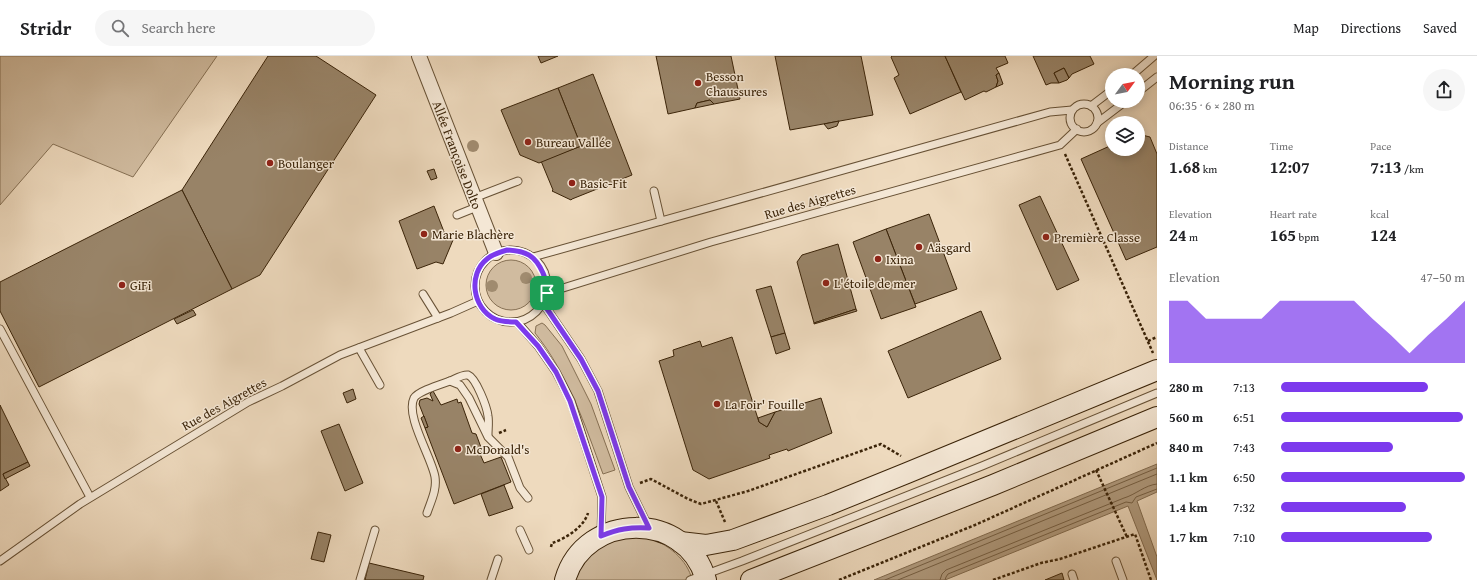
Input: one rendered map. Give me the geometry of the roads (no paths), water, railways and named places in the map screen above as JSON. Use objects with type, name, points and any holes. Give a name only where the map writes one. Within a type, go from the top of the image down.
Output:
[{"type":"main road","points":[[680,542],[706,545],[733,540],[878,485],[1156,365]]},
{"type":"main road","points":[[751,580],[993,485],[1157,417]]},
{"type":"main road","points":[[565,580],[576,557],[587,545],[601,536],[616,530],[627,528],[649,528],[665,533],[680,542],[694,556],[700,578]]},
{"type":"street","name":"Allée Françoise Dolto","points":[[419,56],[496,253]]},
{"type":"lane","points":[[1140,68],[1154,56]]},
{"type":"lane","points":[[1145,86],[1157,77]]},
{"type":"lane","points":[[1091,106],[1105,95]]},
{"type":"lane","points":[[533,257],[1050,112],[1072,110],[1083,104],[1094,108],[1097,115],[1096,123]]},
{"type":"lane","points":[[1072,110],[1070,119],[1074,127],[1082,131],[1090,130],[1096,123],[1116,108]]},
{"type":"lane","name":"Rue des Aigrettes","points":[[547,293],[712,242],[1060,145],[1077,129]]},
{"type":"lane","points":[[457,214],[475,202],[518,181]]},
{"type":"lane","points":[[654,191],[661,221]]},
{"type":"lane","points":[[507,250],[519,250],[533,257],[539,262],[547,283],[547,293],[543,303],[536,312],[527,318],[516,322],[505,322],[494,318],[485,311],[478,302],[475,291],[475,279],[479,268],[486,259],[496,253],[507,250]]},
{"type":"lane","points":[[423,294],[438,318]]},
{"type":"lane","name":"Rue des Aigrettes","points":[[0,561],[90,497],[248,402],[340,356],[478,302]]},
{"type":"lane","points":[[543,303],[581,359],[598,391],[629,487],[649,528]]},
{"type":"lane","points":[[516,322],[538,346],[556,372],[570,401],[602,497],[601,536]]},
{"type":"lane","points":[[0,329],[90,497]]},
{"type":"lane","points":[[359,348],[380,385]]},
{"type":"lane","points":[[427,513],[435,492],[435,477],[414,418],[414,398],[419,393],[464,375],[468,375],[474,380],[480,391],[489,416],[488,437]]},
{"type":"lane","points":[[450,381],[460,385],[470,398],[488,437],[508,457],[520,488],[528,498]]},
{"type":"lane","points":[[700,578],[975,469],[1157,393]]},
{"type":"lane","points":[[360,580],[375,530]]},
{"type":"lane","points":[[520,530],[529,550]]},
{"type":"lane","points":[[491,580],[498,559]]},
{"type":"lane","points":[[1116,561],[1123,580]]},
{"type":"water","points":[[1157,464],[1157,492],[1137,501],[1157,557],[1157,580],[1128,506],[945,580],[874,580]]},
{"type":"place","name":"Besson Chaussures","points":[[698,83]]},
{"type":"place","name":"Bureau Vallée","points":[[528,142]]},
{"type":"place","name":"Boulanger","points":[[270,163]]},
{"type":"place","name":"Basic-Fit","points":[[572,183]]},
{"type":"place","name":"Marie Blachère","points":[[424,234]]},
{"type":"place","name":"Première Classe","points":[[1046,237]]},
{"type":"place","name":"Aäsgard","points":[[919,247]]},
{"type":"place","name":"Ixina","points":[[878,259]]},
{"type":"place","name":"L'étoile de mer","points":[[826,283]]},
{"type":"place","name":"GiFi","points":[[122,285]]},
{"type":"place","name":"La Foir' Fouille","points":[[717,404]]},
{"type":"place","name":"McDonald's","points":[[458,449]]}]
